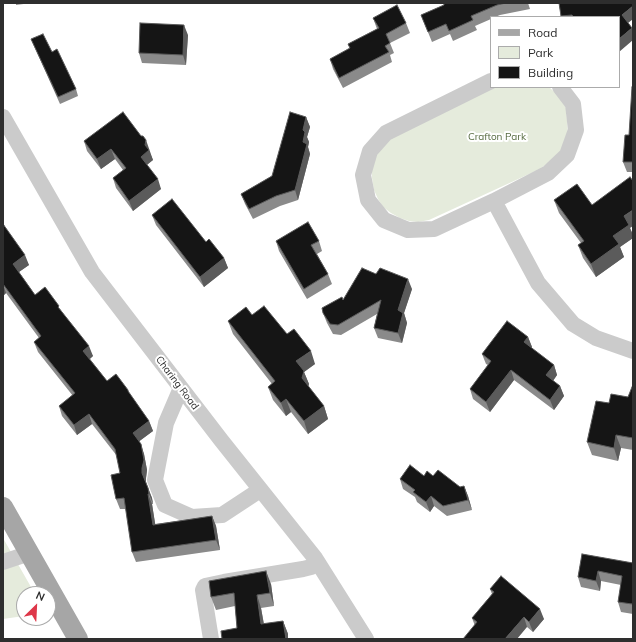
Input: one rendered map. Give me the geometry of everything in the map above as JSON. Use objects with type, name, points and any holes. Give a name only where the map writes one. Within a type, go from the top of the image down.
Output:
[{"type":"main road","points":[[3,507],[78,639]]},
{"type":"street","points":[[490,81],[386,132],[370,152],[363,175],[368,200],[384,220],[408,230],[434,229],[494,201],[548,173],[567,155],[576,130],[573,104],[561,88]]},
{"type":"street","name":"Charing Road","points":[[3,117],[92,272],[220,440],[318,563],[366,639]]},
{"type":"street","points":[[494,201],[538,283],[573,324],[596,338],[633,351]]},
{"type":"street","points":[[181,388],[166,423],[155,480],[165,505],[192,517],[222,515],[260,490]]},
{"type":"street","points":[[3,562],[30,553]]},
{"type":"street","points":[[212,639],[203,590],[205,586],[231,580],[303,569],[318,563]]},
{"type":"green space","name":"Crafton Park","points":[[492,88],[550,88],[561,98],[566,108],[568,133],[564,146],[557,156],[540,169],[429,220],[418,222],[400,218],[391,213],[383,207],[374,190],[372,167],[375,157],[389,139]]},
{"type":"green space","points":[[3,538],[30,586],[16,586],[16,617],[3,619]]},
{"type":"building","points":[[444,3],[506,3],[497,5],[471,16],[473,20],[449,31],[446,24],[428,32],[421,15],[444,5]]},
{"type":"building","points":[[559,3],[633,4],[633,6],[622,15],[632,28],[620,38],[620,16],[561,16]]},
{"type":"building","points":[[397,5],[406,23],[386,34],[390,43],[385,46],[389,52],[339,78],[330,59],[350,48],[348,44],[379,28],[373,18]]},
{"type":"building","points":[[140,23],[184,25],[183,55],[139,53]]},
{"type":"building","points":[[43,34],[52,52],[57,49],[76,89],[58,97],[31,39]]},
{"type":"building","points":[[632,87],[633,162],[623,162],[625,135],[629,135]]},
{"type":"building","points":[[123,112],[141,136],[143,136],[146,140],[145,145],[149,150],[141,157],[158,179],[129,201],[113,178],[126,168],[111,149],[97,159],[84,141]]},
{"type":"building","points":[[290,112],[306,117],[303,130],[305,132],[303,142],[307,144],[295,190],[276,196],[249,209],[241,194],[272,176]]},
{"type":"building","points":[[630,177],[633,181],[633,210],[624,216],[629,225],[613,236],[619,244],[591,264],[578,245],[584,241],[554,200],[577,184],[592,205]]},
{"type":"building","points":[[172,199],[206,242],[209,239],[224,258],[200,277],[152,215]]},
{"type":"building","points":[[308,222],[319,241],[311,245],[328,274],[304,289],[276,241]]},
{"type":"building","points":[[3,224],[25,255],[13,264],[35,295],[45,287],[59,306],[58,307],[89,346],[83,351],[107,381],[116,374],[149,421],[133,433],[141,444],[144,460],[142,473],[148,488],[153,525],[212,516],[216,540],[132,552],[124,498],[116,499],[111,475],[120,473],[115,449],[89,414],[74,425],[59,406],[75,393],[34,342],[41,336],[3,284]]},
{"type":"building","points":[[362,268],[376,274],[380,268],[408,279],[398,310],[403,313],[398,333],[374,328],[381,300],[338,325],[330,324],[323,313],[322,308],[342,297],[343,300]]},
{"type":"building","points":[[264,306],[287,334],[294,329],[311,351],[296,361],[304,371],[302,378],[324,406],[304,421],[286,399],[281,403],[268,387],[275,381],[228,321],[246,307],[252,315]]},
{"type":"building","points":[[507,321],[528,337],[524,342],[554,365],[546,375],[560,386],[550,400],[511,370],[486,402],[470,389],[491,361],[482,354]]},
{"type":"building","points":[[632,387],[633,438],[616,435],[614,448],[587,442],[596,401],[609,403],[611,394],[628,397]]},
{"type":"building","points":[[410,465],[424,476],[427,471],[433,476],[438,470],[460,487],[464,486],[468,500],[443,506],[431,496],[426,502],[413,492],[415,490],[400,479]]},
{"type":"building","points":[[582,554],[633,563],[632,604],[618,602],[622,576],[598,571],[596,581],[578,577]]},
{"type":"building","points":[[266,571],[270,593],[257,595],[261,624],[283,621],[286,639],[222,639],[221,631],[237,628],[234,593],[211,597],[209,581]]},
{"type":"building","points":[[501,576],[540,609],[529,622],[524,617],[505,639],[463,639],[477,622],[472,618],[494,592],[490,589]]}]
